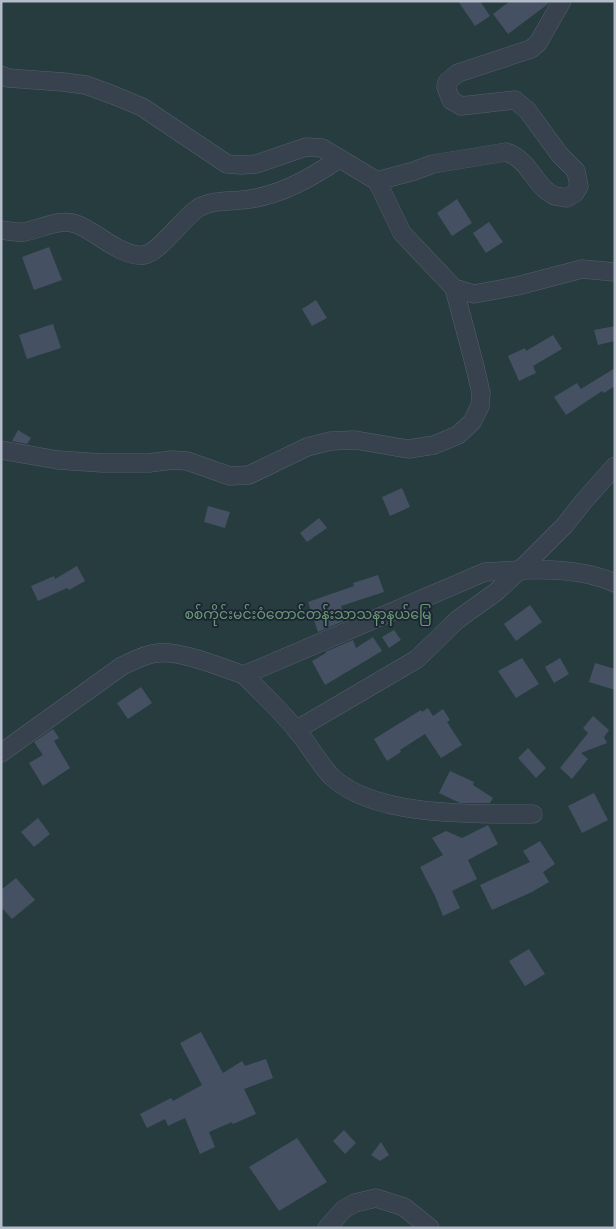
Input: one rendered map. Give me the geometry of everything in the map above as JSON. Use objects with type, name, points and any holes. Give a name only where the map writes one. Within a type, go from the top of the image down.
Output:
[{"type":"street","points":[[377,181],[433,164],[506,152],[515,155],[523,161],[541,184],[555,196],[567,198],[575,193],[580,186],[576,171],[560,155],[527,110],[515,100],[461,106],[451,100],[446,87],[452,77],[458,73],[531,49],[538,43],[562,1]]},
{"type":"street","points":[[1,75],[8,78],[86,85],[113,95],[142,107],[227,164],[256,164],[306,147],[322,148],[377,181],[402,233],[454,288],[481,393],[480,406],[472,422],[458,435],[434,445],[408,449],[355,440],[331,441],[307,447],[249,475],[230,476],[195,463],[180,460],[93,462],[58,460],[1,450]]},
{"type":"street","points":[[1,230],[22,232],[64,222],[76,224],[100,236],[118,249],[143,255],[155,250],[199,207],[218,202],[250,199],[273,194],[315,175],[339,159]]},
{"type":"street","points":[[454,288],[474,294],[517,286],[582,268],[615,272]]},
{"type":"street","points":[[296,730],[416,659],[457,620],[496,592],[521,569],[565,525],[615,466]]},
{"type":"street","points":[[244,674],[485,572],[521,569],[563,570],[615,583]]},
{"type":"street","points":[[1,753],[122,666],[157,653],[176,653],[244,674],[296,730],[316,758],[332,776],[345,786],[366,797],[403,808],[459,814],[533,814]]},
{"type":"street","points":[[326,1228],[344,1209],[355,1203],[376,1198],[404,1207],[430,1228]]},
{"type":"green space","name":"စစ်ကိုင်းမင်းဝံတောင်တန်းသာသနာ့နယ်မြေ","points":[[1,1],[615,1],[615,1228],[1,1228]]},
{"type":"building","points":[[458,1],[480,1],[490,16],[475,26]]},
{"type":"building","points":[[510,1],[550,1],[508,34],[493,14]]},
{"type":"building","points":[[457,199],[472,223],[452,236],[437,213]]},
{"type":"building","points":[[489,222],[503,242],[486,253],[473,233]]},
{"type":"building","points":[[49,247],[62,280],[34,290],[22,257]]},
{"type":"building","points":[[316,300],[327,318],[312,326],[302,309]]},
{"type":"building","points":[[53,324],[61,348],[27,359],[19,335]]},
{"type":"building","points":[[615,326],[615,341],[598,345],[594,330]]},
{"type":"building","points":[[553,335],[562,349],[533,366],[536,373],[519,381],[508,356],[525,348],[526,351]]},
{"type":"building","points":[[615,368],[615,386],[604,393],[602,391],[566,415],[554,397],[577,383],[581,389]]},
{"type":"building","points":[[18,430],[31,438],[27,444],[12,441]]},
{"type":"building","points":[[402,488],[410,507],[390,516],[382,497]]},
{"type":"building","points":[[208,506],[230,512],[225,528],[204,522]]},
{"type":"building","points":[[319,518],[327,528],[307,542],[300,533]]},
{"type":"building","points":[[77,566],[85,581],[69,590],[67,588],[38,601],[31,586],[54,576],[55,579]]},
{"type":"building","points":[[378,575],[384,592],[341,606],[346,620],[318,632],[308,602],[354,586],[353,583]]},
{"type":"building","points":[[530,605],[542,622],[516,641],[504,624]]},
{"type":"building","points":[[394,630],[401,640],[389,648],[382,637]]},
{"type":"building","points":[[373,637],[382,651],[325,685],[312,661],[325,652],[353,640],[356,648]]},
{"type":"building","points":[[522,658],[539,684],[516,698],[498,671]]},
{"type":"building","points":[[560,658],[569,674],[554,683],[545,667]]},
{"type":"building","points":[[595,663],[615,669],[615,690],[589,682]]},
{"type":"building","points":[[141,687],[152,703],[128,719],[117,703]]},
{"type":"building","points":[[428,708],[433,716],[443,709],[450,720],[447,722],[462,745],[441,758],[425,734],[387,761],[374,739],[421,710],[422,712]]},
{"type":"building","points":[[593,716],[609,730],[604,737],[607,743],[581,753],[588,759],[572,779],[560,768],[588,733],[583,728]]},
{"type":"building","points":[[53,729],[59,738],[54,741],[70,768],[43,786],[29,763],[43,755],[34,742]]},
{"type":"building","points":[[528,748],[546,768],[536,778],[518,758]]},
{"type":"building","points":[[450,771],[474,782],[473,785],[493,798],[490,803],[460,803],[439,793]]},
{"type":"building","points":[[594,793],[608,820],[582,833],[568,806]]},
{"type":"building","points":[[38,818],[50,834],[34,847],[21,832]]},
{"type":"building","points":[[488,825],[498,844],[468,860],[477,879],[452,891],[460,908],[443,916],[420,867],[443,855],[432,838],[446,831],[462,838]]},
{"type":"building","points":[[540,841],[555,864],[543,872],[549,882],[492,910],[480,885],[530,862],[523,851]]},
{"type":"building","points":[[16,878],[35,900],[12,919],[1,907],[1,890]]},
{"type":"building","points":[[529,949],[545,974],[525,986],[509,961]]},
{"type":"building","points":[[201,1032],[223,1073],[242,1061],[245,1066],[266,1059],[273,1078],[244,1089],[256,1114],[209,1132],[215,1147],[200,1154],[185,1118],[168,1126],[165,1119],[147,1128],[140,1114],[171,1098],[173,1101],[202,1085],[180,1043]]},
{"type":"building","points":[[344,1130],[356,1143],[345,1154],[333,1141]]},
{"type":"building","points":[[297,1138],[327,1182],[279,1211],[249,1167]]},
{"type":"building","points":[[381,1142],[389,1155],[380,1161],[371,1155]]}]
